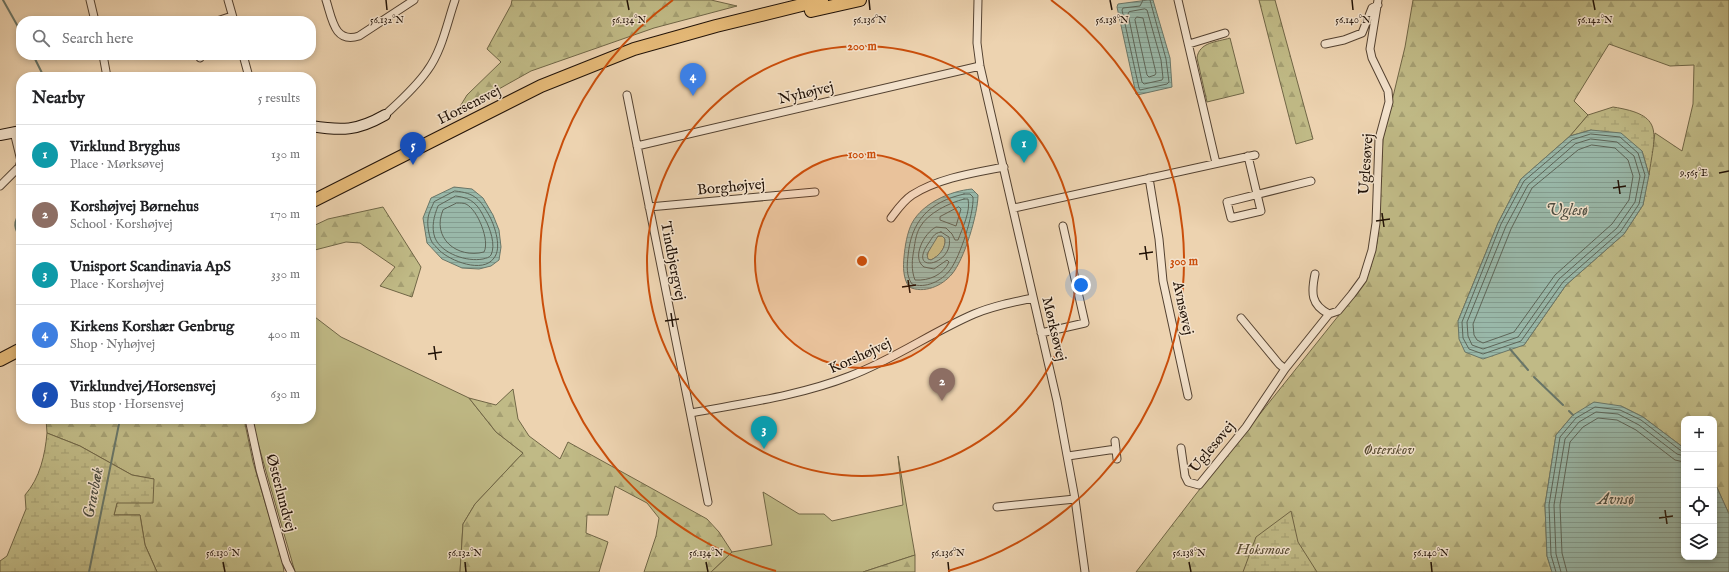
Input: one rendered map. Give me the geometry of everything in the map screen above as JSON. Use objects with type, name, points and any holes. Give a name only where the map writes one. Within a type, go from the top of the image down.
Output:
[{"type":"main road","name":"Horsensvej","points":[[316,199],[541,86],[634,49],[716,26],[822,0]]},
{"type":"main road","name":"Horsensvej","points":[[579,72],[717,33],[860,0]]},
{"type":"main road","points":[[0,360],[16,352]]},
{"type":"street","points":[[90,0],[94,16]]},
{"type":"street","points":[[228,0],[232,16]]},
{"type":"street","points":[[326,0],[337,32],[343,37],[351,39],[359,36],[414,0]]},
{"type":"street","points":[[316,127],[326,129],[353,129],[369,124],[385,115],[413,89],[428,70],[438,50],[455,0]]},
{"type":"street","name":"Mørksøvej","points":[[978,0],[977,43],[980,66],[1058,401],[1075,499],[1085,572]]},
{"type":"street","points":[[1178,0],[1216,163]]},
{"type":"street","name":"Uglesøvej","points":[[1325,44],[1344,40],[1362,33],[1372,8],[1378,3]]},
{"type":"street","name":"Uglesøvej","points":[[1181,448],[1185,476],[1188,482],[1199,485],[1246,427],[1285,369],[1329,314],[1338,311],[1363,279],[1372,250],[1376,223],[1379,139],[1390,102],[1388,91],[1372,58],[1370,49],[1378,3]]},
{"type":"street","points":[[1189,44],[1226,33]]},
{"type":"street","points":[[103,60],[106,72]]},
{"type":"street","points":[[244,60],[248,72]]},
{"type":"street","name":"Nyhøjvej","points":[[637,146],[980,66]]},
{"type":"street","name":"Tindbjergvej","points":[[627,95],[708,502]]},
{"type":"street","points":[[0,135],[16,131]]},
{"type":"street","points":[[1014,208],[1252,156],[1257,194],[1261,211],[1231,218],[1227,202],[1257,194],[1311,181]]},
{"type":"street","points":[[891,218],[902,204],[912,195],[936,184],[958,177],[1004,167]]},
{"type":"street","points":[[0,186],[16,170]]},
{"type":"street","name":"Avnsøvej","points":[[1149,178],[1159,239],[1163,281],[1188,396]]},
{"type":"street","name":"Borghøjvej","points":[[649,207],[815,192]]},
{"type":"street","points":[[1041,333],[1085,323],[1063,226]]},
{"type":"street","points":[[1315,274],[1312,286],[1313,298],[1320,309],[1329,314]]},
{"type":"street","name":"Korshøjvej","points":[[691,413],[800,392],[828,384],[868,368],[974,314],[995,306],[1033,298]]},
{"type":"street","points":[[1241,318],[1279,364],[1285,369]]},
{"type":"street","name":"Østerlundvej","points":[[250,424],[260,470],[290,572]]},
{"type":"street","points":[[1115,441],[1117,459]]},
{"type":"street","points":[[1068,456],[1116,450]]},
{"type":"street","points":[[997,507],[1075,499]]},
{"type":"green space","points":[[512,0],[711,0],[737,6],[654,28],[531,71],[456,113],[467,95],[501,62],[487,49],[511,5]]},
{"type":"green space","points":[[1259,0],[1275,0],[1313,139],[1296,144]]},
{"type":"green space","name":"Østerskov","points":[[1413,0],[1729,0],[1729,514],[1717,488],[1717,416],[1681,416],[1681,446],[1643,417],[1621,406],[1573,415],[1556,435],[1545,505],[1547,556],[1552,572],[1136,572],[1196,494],[1355,295],[1369,270],[1377,243],[1383,138],[1405,47]],"holes":[[[1609,44],[1670,66],[1694,65],[1693,104],[1682,151],[1655,133],[1643,205],[1624,234],[1566,285],[1524,345],[1458,321],[1498,223],[1521,179],[1570,136],[1588,115],[1574,101]]]},
{"type":"green space","points":[[1230,38],[1244,93],[1207,102],[1197,58],[1198,53],[1209,44]]},
{"type":"green space","points":[[1613,107],[1630,110],[1641,115],[1649,121],[1653,128],[1654,137],[1649,175],[1642,151],[1591,130],[1570,136],[1588,115]]},
{"type":"green space","points":[[383,207],[421,267],[412,297],[380,286],[395,267],[360,243],[346,242],[316,250],[316,225],[328,219]]},
{"type":"green space","points":[[938,236],[942,236],[945,239],[943,249],[931,260],[927,259],[929,250]]},
{"type":"green space","points":[[316,318],[341,337],[469,398],[496,432],[523,453],[475,504],[463,524],[460,572],[295,572],[252,424],[316,424]]},
{"type":"green space","points":[[513,389],[518,419],[529,436],[560,459],[568,442],[707,519],[719,532],[732,552],[711,572],[644,572],[656,536],[659,518],[647,503],[615,486],[608,515],[587,515],[586,533],[608,542],[599,572],[460,572],[463,524],[475,504],[523,453],[496,432],[469,398],[496,405]]},
{"type":"green space","points":[[46,424],[245,424],[253,462],[282,559],[284,572],[157,572],[145,545],[140,515],[114,515],[117,503],[154,479],[132,475],[80,446],[47,433]]},
{"type":"green space","points":[[47,433],[80,446],[132,475],[154,479],[153,503],[117,503],[114,515],[140,515],[145,545],[157,572],[0,572],[0,561],[7,556],[26,509],[25,495],[38,474],[41,466]]},
{"type":"green space","points":[[898,456],[915,555],[863,572],[711,572],[732,552],[772,545],[763,492],[799,514],[824,514],[832,521],[903,505]]},
{"type":"green space","name":"Hoksmose","points":[[1291,511],[1298,542],[1317,572],[1243,572],[1256,537]]},
{"type":"green space","points":[[915,555],[915,572],[863,572]]},
{"type":"water","points":[[1153,0],[1170,58],[1172,87],[1137,95],[1117,7],[1118,4]]},
{"type":"water","name":"Uglesø","points":[[1591,130],[1621,133],[1642,151],[1649,175],[1643,205],[1624,234],[1566,285],[1524,345],[1483,359],[1465,352],[1459,339],[1458,321],[1498,223],[1521,179],[1570,136]]},
{"type":"water","points":[[454,187],[472,189],[483,198],[493,215],[499,230],[501,247],[499,260],[491,266],[479,269],[462,268],[442,259],[427,243],[423,218],[431,198]]},
{"type":"water","points":[[972,189],[978,195],[976,213],[970,236],[957,267],[948,278],[932,288],[921,290],[909,287],[905,276],[904,261],[906,240],[912,223],[930,204],[946,195]],"holes":[[[938,236],[942,236],[945,239],[943,249],[934,258],[931,260],[928,259],[927,254]]]},
{"type":"water","name":"Avnsø","points":[[1594,402],[1621,406],[1643,417],[1681,446],[1681,560],[1717,560],[1717,488],[1729,514],[1729,572],[1552,572],[1547,556],[1545,505],[1556,435],[1573,415]]},
{"type":"waterway","name":"Gravbæk","points":[[3,0],[16,23]]},
{"type":"waterway","name":"Gravbæk","points":[[36,60],[42,72]]},
{"type":"waterway","name":"Gravbæk","points":[[16,219],[16,230]]},
{"type":"waterway","points":[[1510,349],[1528,370]]},
{"type":"waterway","points":[[1534,377],[1563,405]]},
{"type":"waterway","points":[[1569,411],[1573,415]]},
{"type":"waterway","name":"Gravbæk","points":[[89,572],[119,424]]},
{"type":"place","name":"Kirkens Korshær Genbrug","points":[[693,96]]},
{"type":"place","name":"Virklund Bryghus","points":[[1024,163]]},
{"type":"place","name":"Virklundvej/Horsensvej","points":[[413,165]]},
{"type":"place","name":"Korshøjvej Børnehus","points":[[942,401]]},
{"type":"place","name":"Unisport Scandinavia ApS","points":[[764,449]]}]
